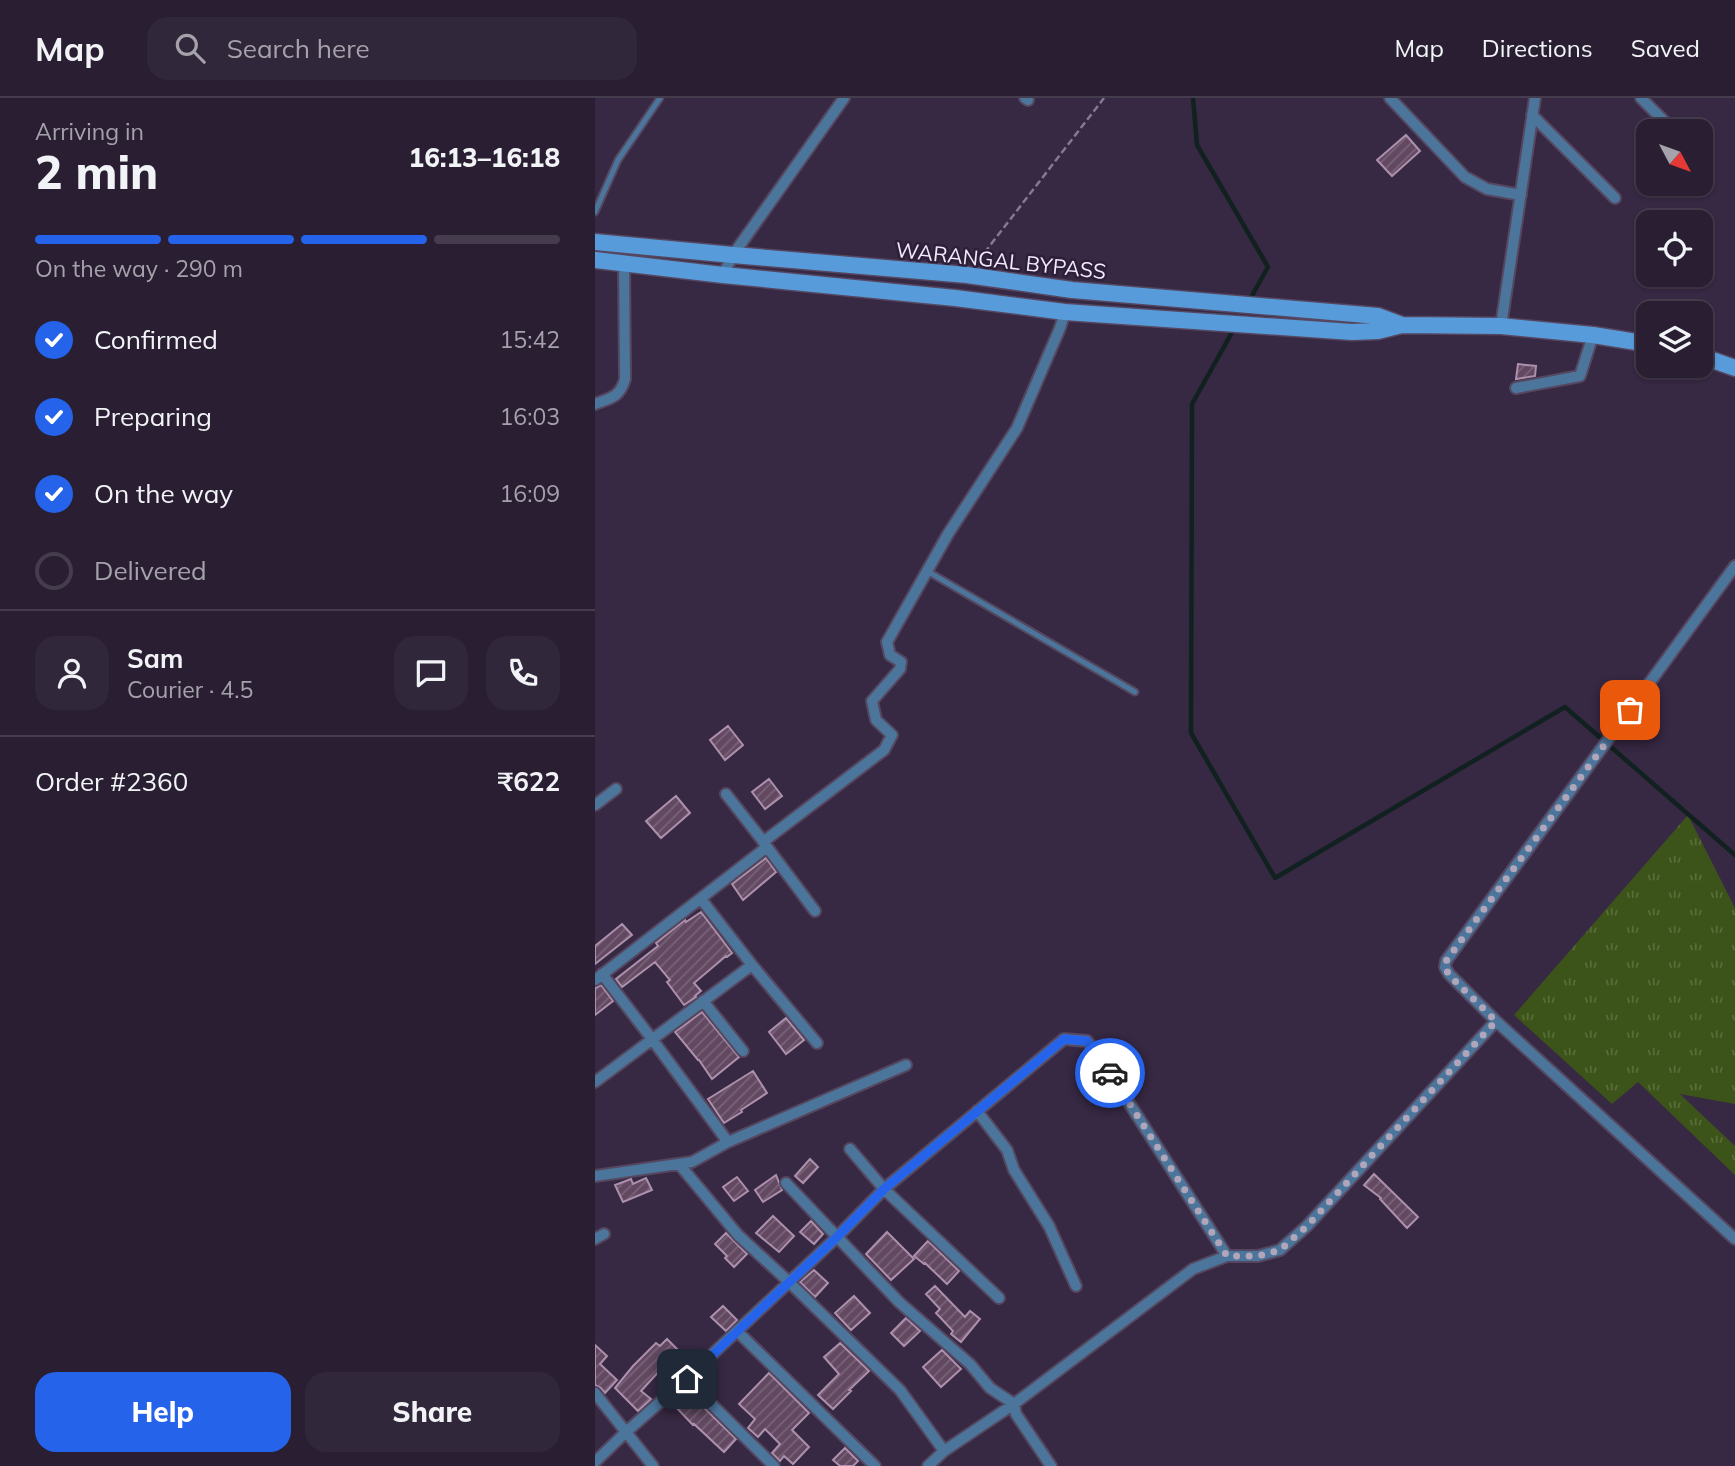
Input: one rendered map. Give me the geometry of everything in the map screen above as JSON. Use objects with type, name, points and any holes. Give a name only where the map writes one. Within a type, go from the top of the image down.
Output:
[{"type":"main road","name":"WARANGAL BYPASS","points":[[595,242],[967,275],[1072,290],[1378,316],[1402,325]]},
{"type":"main road","name":"WARANGAL BYPASS","points":[[595,260],[1065,312],[1352,332],[1378,331],[1402,325],[1501,326],[1636,342]]},
{"type":"main road","points":[[1713,360],[1735,368]]},
{"type":"street","points":[[723,275],[733,255],[844,98]]},
{"type":"street","points":[[1390,98],[1465,177],[1487,189],[1521,195]]},
{"type":"street","points":[[1641,98],[1662,119]]},
{"type":"street","points":[[1501,326],[1534,99]]},
{"type":"street","points":[[1532,115],[1615,198]]},
{"type":"street","points":[[595,404],[615,396],[623,387],[625,379],[624,263]]},
{"type":"street","points":[[728,1142],[652,1039],[598,977],[701,899],[884,750],[892,735],[876,720],[872,701],[901,668],[901,663],[890,655],[887,642],[948,534],[1017,428],[1065,312]]},
{"type":"street","points":[[1516,388],[1580,376],[1593,335]]},
{"type":"street","points":[[1735,566],[1446,961],[1445,967],[1449,975],[1496,1021],[1735,1239]]},
{"type":"street","points":[[595,805],[616,789]]},
{"type":"street","points":[[726,794],[815,911]]},
{"type":"street","points":[[701,899],[817,1043]]},
{"type":"street","points":[[595,1082],[752,965]]},
{"type":"street","points":[[703,1002],[743,1051]]},
{"type":"street","points":[[928,1466],[944,1451],[1014,1404],[1193,1269],[1227,1256],[1258,1256],[1280,1250],[1307,1226],[1496,1021]]},
{"type":"street","points":[[595,1462],[687,1379],[884,1189],[1064,1039],[1087,1041],[1099,1056],[1227,1256]]},
{"type":"street","points":[[595,1176],[692,1162],[728,1142],[906,1065]]},
{"type":"street","points":[[977,1111],[1006,1150],[1014,1170],[1049,1226],[1076,1286]]},
{"type":"street","points":[[850,1149],[884,1189],[999,1298]]},
{"type":"street","points":[[679,1164],[738,1235],[900,1390],[944,1451]]},
{"type":"street","points":[[786,1183],[899,1302],[971,1363],[991,1388],[1014,1404],[1016,1414],[1051,1466]]},
{"type":"street","points":[[737,1331],[875,1466]]},
{"type":"street","points":[[687,1379],[774,1466]]},
{"type":"street","points":[[595,1393],[653,1466]]},
{"type":"lane","points":[[595,212],[618,160],[660,98]]},
{"type":"lane","points":[[927,571],[1135,692]]},
{"type":"path","points":[[967,275],[1104,98]]},
{"type":"green space","points":[[1688,815],[1735,908],[1735,1104],[1680,1094],[1735,1146],[1735,1175],[1638,1082],[1612,1104],[1514,1015]]},
{"type":"building","points":[[1406,135],[1420,151],[1392,176],[1377,160]]},
{"type":"building","points":[[1518,364],[1536,366],[1535,376],[1516,379]]},
{"type":"building","points":[[728,726],[743,745],[725,760],[710,740]]},
{"type":"building","points":[[769,779],[782,796],[765,809],[752,792]]},
{"type":"building","points":[[676,796],[690,813],[661,838],[646,821]]},
{"type":"building","points":[[766,858],[776,872],[743,900],[732,884]]},
{"type":"building","points":[[701,912],[732,953],[694,983],[701,991],[696,997],[684,1005],[667,982],[670,980],[655,962],[622,987],[616,979],[658,946],[656,943],[685,920],[686,922]]},
{"type":"building","points":[[622,924],[632,935],[595,964],[595,946]]},
{"type":"building","points":[[601,985],[613,1001],[595,1015],[595,988]]},
{"type":"building","points":[[702,1012],[739,1057],[712,1079],[675,1032]]},
{"type":"building","points":[[786,1018],[804,1040],[786,1054],[769,1032]]},
{"type":"building","points":[[753,1071],[767,1093],[724,1123],[708,1099]]},
{"type":"building","points":[[810,1159],[818,1167],[803,1183],[795,1176]]},
{"type":"building","points":[[1374,1174],[1418,1217],[1407,1228],[1381,1198],[1364,1185]]},
{"type":"building","points":[[776,1175],[782,1190],[763,1202],[755,1190]]},
{"type":"building","points":[[737,1177],[748,1191],[734,1201],[723,1187]]},
{"type":"building","points":[[646,1178],[652,1190],[623,1202],[615,1185],[631,1179],[633,1184]]},
{"type":"building","points":[[773,1216],[794,1236],[779,1252],[756,1233]]},
{"type":"building","points":[[811,1221],[823,1234],[814,1244],[800,1232]]},
{"type":"building","points":[[887,1232],[914,1259],[891,1280],[866,1254]]},
{"type":"building","points":[[726,1233],[747,1254],[734,1267],[715,1244]]},
{"type":"building","points":[[928,1241],[959,1271],[947,1284],[914,1256]]},
{"type":"building","points":[[814,1270],[828,1283],[815,1297],[800,1282]]},
{"type":"building","points":[[935,1286],[965,1317],[970,1311],[980,1319],[961,1342],[951,1334],[953,1331],[936,1313],[940,1309],[926,1294]]},
{"type":"building","points":[[854,1296],[870,1313],[851,1330],[835,1313]]},
{"type":"building","points":[[723,1306],[737,1320],[726,1331],[711,1317]]},
{"type":"building","points":[[906,1318],[920,1331],[904,1346],[891,1333]]},
{"type":"building","points":[[667,1339],[679,1351],[641,1391],[651,1399],[638,1411],[615,1388],[656,1343],[660,1346]]},
{"type":"building","points":[[840,1343],[869,1371],[833,1409],[818,1395],[839,1374],[824,1357]]},
{"type":"building","points":[[595,1345],[607,1356],[600,1364],[617,1380],[605,1393],[595,1385]]},
{"type":"building","points":[[942,1350],[961,1369],[941,1387],[923,1367]]},
{"type":"building","points":[[769,1373],[809,1413],[792,1430],[809,1447],[793,1464],[784,1456],[780,1461],[772,1453],[780,1444],[765,1429],[758,1437],[748,1428],[755,1419],[739,1404]]},
{"type":"building","points":[[686,1390],[736,1439],[724,1452],[672,1403]]},
{"type":"building","points":[[845,1448],[858,1461],[853,1466],[840,1466],[833,1460]]},
{"type":"waterway","points":[[1193,98],[1197,145],[1268,267],[1249,301]]},
{"type":"waterway","points":[[1235,327],[1192,404],[1191,733],[1275,878],[1565,707],[1735,855]]},
{"type":"way so far","points":[[1110,1073],[1227,1256],[1258,1256],[1280,1250],[1307,1226],[1496,1021],[1449,975],[1445,967],[1446,961],[1630,710]]},
{"type":"route","points":[[687,1379],[884,1189],[1064,1039],[1087,1041],[1110,1073]]}]
